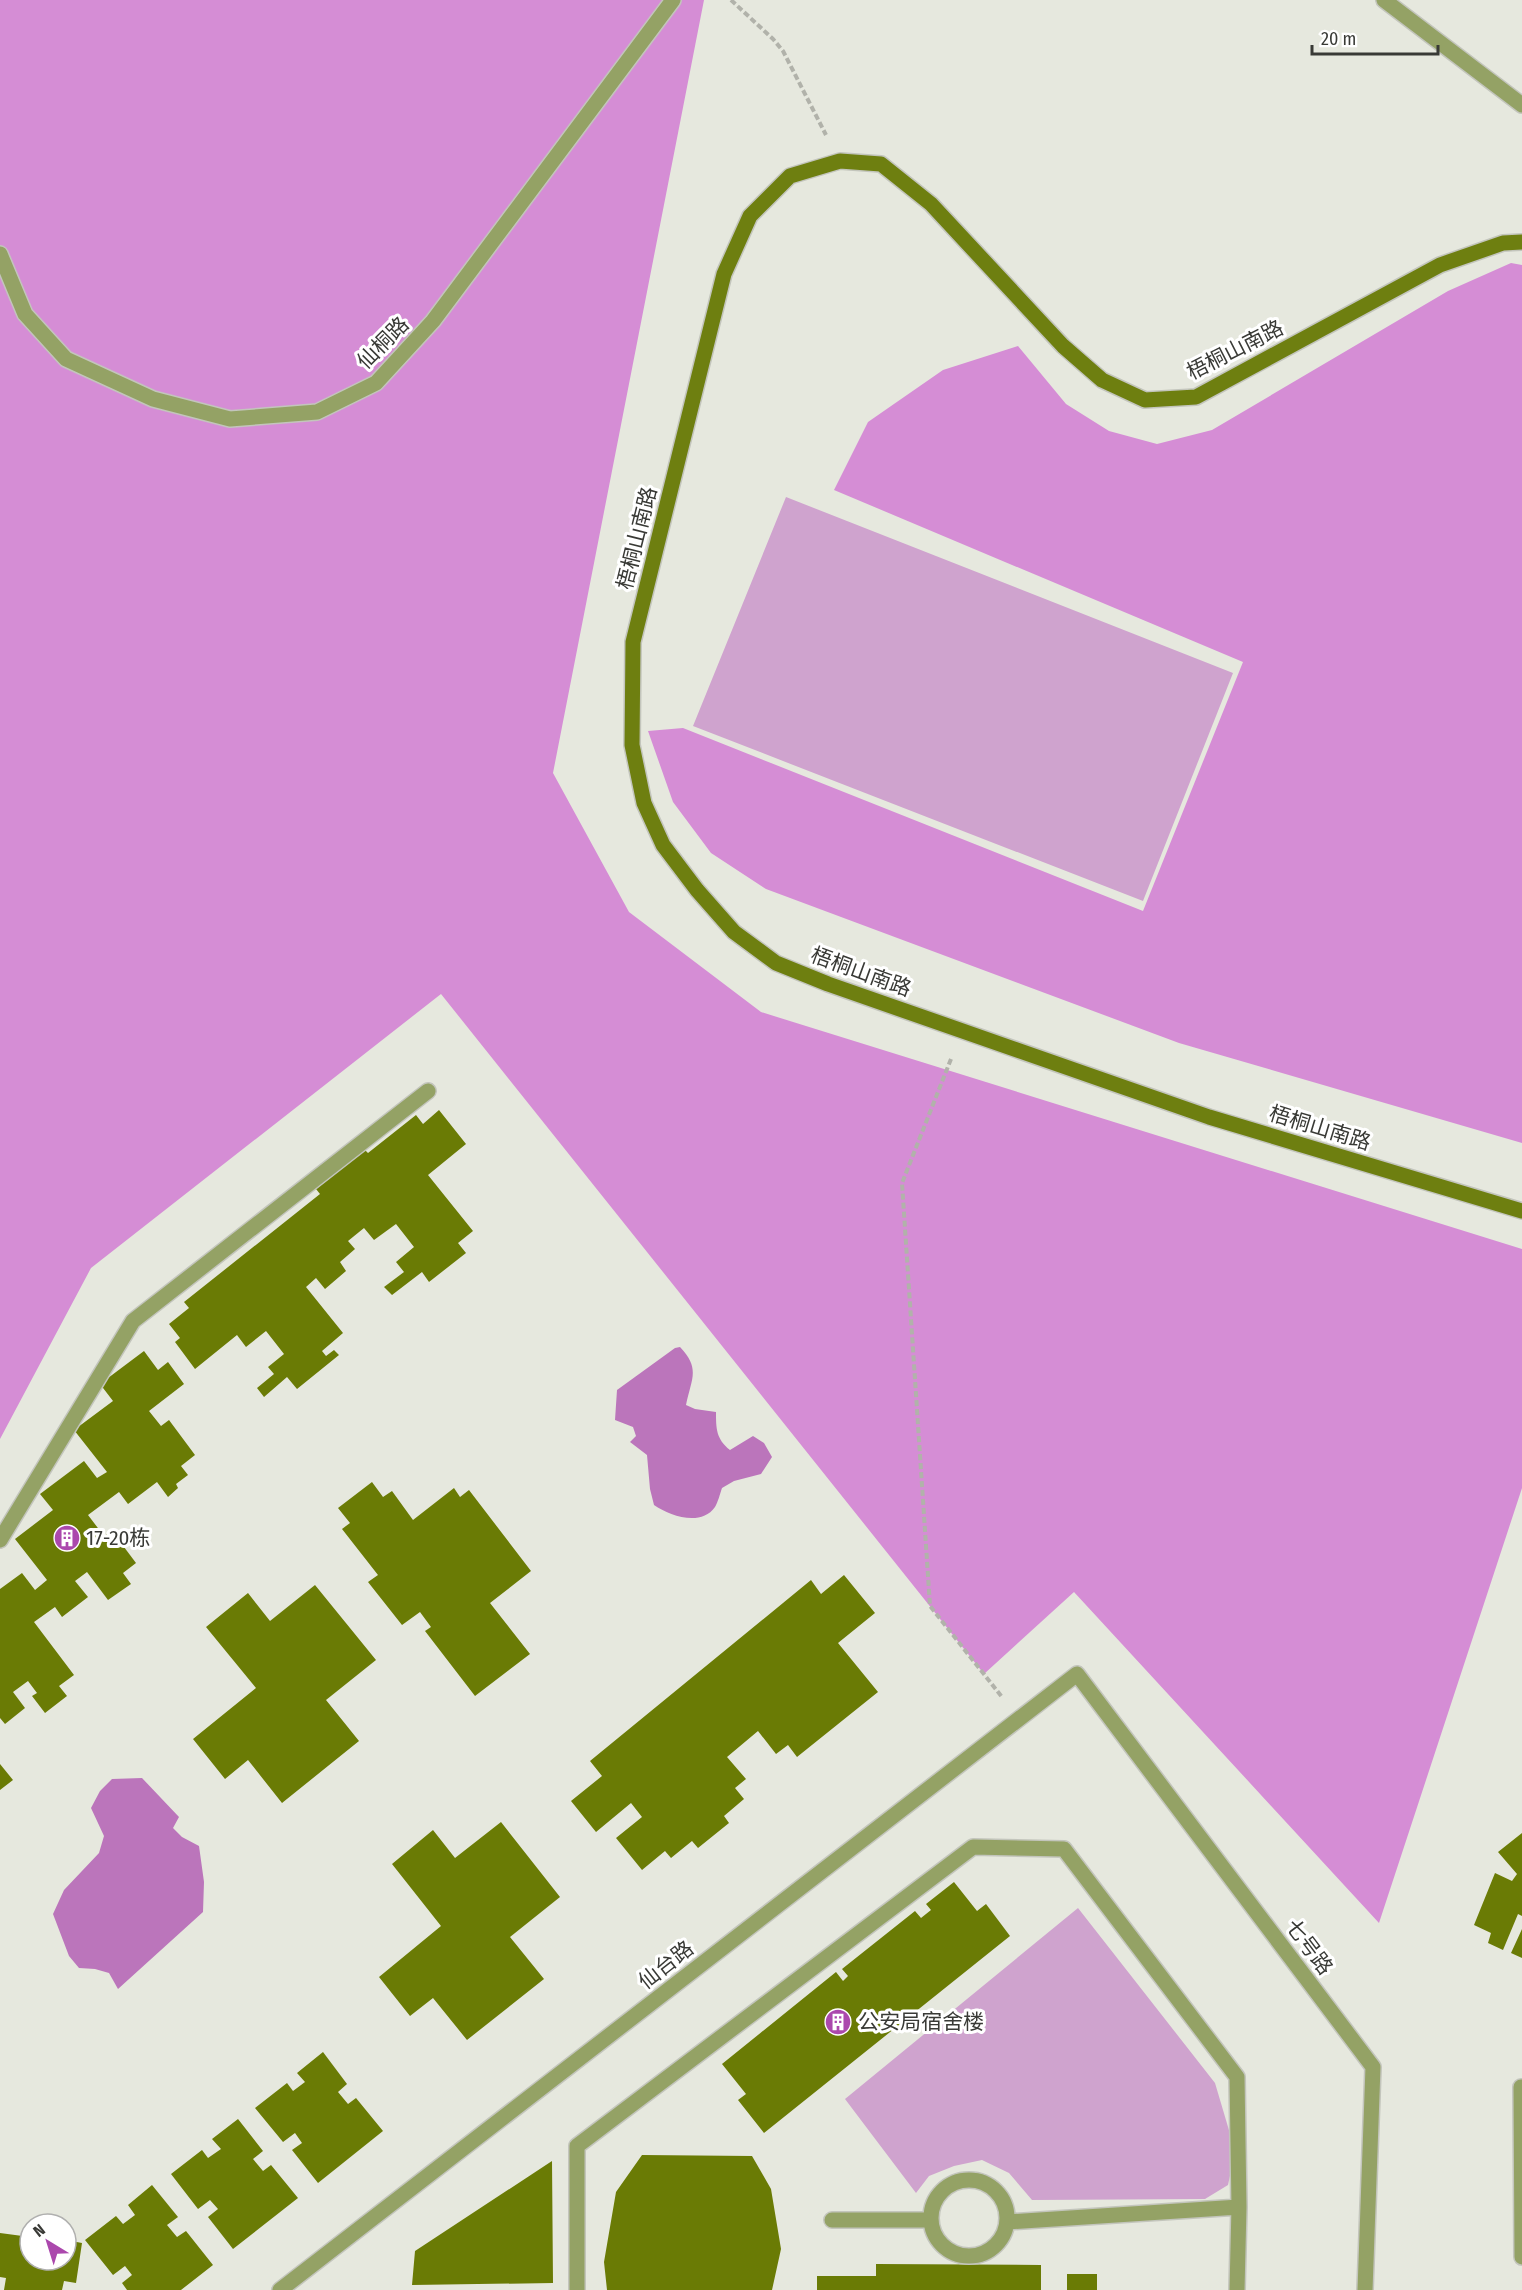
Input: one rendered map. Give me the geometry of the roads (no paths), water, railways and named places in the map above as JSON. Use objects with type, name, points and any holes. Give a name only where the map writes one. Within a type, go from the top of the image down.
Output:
[{"type":"street","name":"仙桐路","points":[[0,254],[25,314],[66,359],[153,399],[230,419],[317,412],[376,383],[433,321],[673,0]]},
{"type":"street","points":[[1384,0],[1522,105]]},
{"type":"street","name":"梧桐山南路","points":[[1522,242],[1503,243],[1440,265],[1196,397],[1145,400],[1102,380],[1063,346],[931,204],[881,164],[840,161],[790,176],[750,216],[724,273],[633,642],[632,745],[644,803],[663,845],[697,890],[734,932],[776,963],[828,984],[1209,1117],[1522,1211]]},
{"type":"street","points":[[0,1540],[133,1321],[428,1091]]},
{"type":"street","name":"仙台路","points":[[280,2290],[1077,1674]]},
{"type":"street","name":"七号路","points":[[1077,1674],[1373,2067],[1365,2290]]},
{"type":"street","points":[[577,2290],[577,2146],[973,1847],[1064,1849],[1237,2077],[1239,2207],[1237,2290]]},
{"type":"street","points":[[1521,2087],[1522,2257]]},
{"type":"street","points":[[972,2180],[995,2189],[1006,2210],[1007,2222],[1004,2234],[996,2244],[975,2255],[963,2255],[951,2252],[941,2244],[934,2232],[931,2220],[932,2207],[938,2196],[959,2181],[972,2180]]},
{"type":"street","points":[[1007,2222],[1239,2207]]},
{"type":"street","points":[[832,2220],[931,2220]]},
{"type":"place","name":"17-20栋","points":[[67,1538]]},
{"type":"place","name":"公安局宿舍楼","points":[[838,2022]]}]
